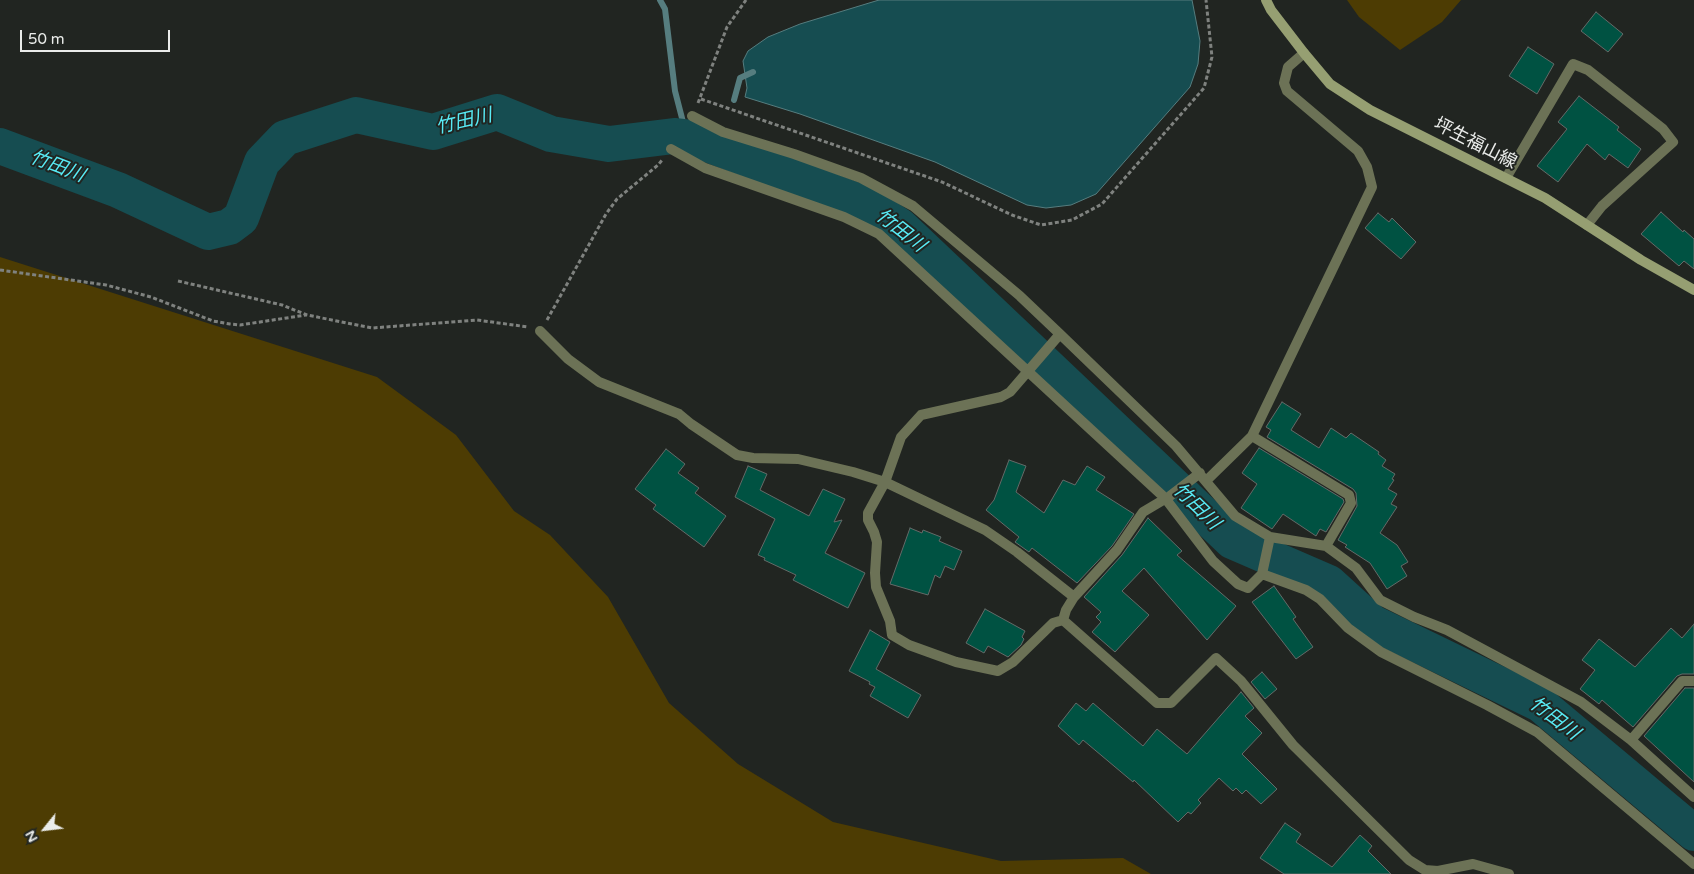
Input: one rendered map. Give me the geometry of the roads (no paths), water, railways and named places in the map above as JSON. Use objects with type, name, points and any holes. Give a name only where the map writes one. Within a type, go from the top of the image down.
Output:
[{"type":"main road","name":"坪生福山線","points":[[1266,0],[1304,53],[1330,84],[1370,110],[1546,198],[1641,260],[1694,290]]},
{"type":"street","points":[[1063,620],[1066,610],[1074,597],[1117,550],[1143,512],[1199,478],[1252,436],[1372,187],[1367,167],[1358,151],[1287,91],[1284,83],[1288,67],[1304,53]]},
{"type":"street","points":[[1506,178],[1573,64],[1588,70],[1663,129],[1673,142],[1602,206],[1587,225]]},
{"type":"street","points":[[692,116],[723,132],[794,154],[861,178],[913,206],[1020,296],[1057,338],[1176,446],[1199,478],[1235,516],[1269,540],[1326,546],[1356,568],[1380,600],[1414,617],[1447,630],[1556,686],[1581,702],[1631,740],[1694,797]]},
{"type":"street","points":[[671,149],[705,168],[844,217],[879,234],[1030,368],[1168,497],[1213,561],[1238,584],[1248,588],[1262,572],[1269,540]]},
{"type":"street","points":[[540,331],[568,359],[599,382],[680,414],[691,424],[737,455],[753,458],[798,459],[885,482],[985,530],[1018,552],[1074,597]]},
{"type":"street","points":[[1057,338],[1010,392],[1001,397],[921,415],[901,436],[885,482],[868,513],[868,520],[877,542],[876,587],[890,621],[892,635],[908,645],[956,662],[998,671],[1013,662],[1053,623],[1063,620]]},
{"type":"street","points":[[1252,436],[1349,495],[1351,503],[1326,546]]},
{"type":"street","points":[[1262,572],[1306,590],[1320,599],[1348,628],[1381,652],[1488,705],[1537,732],[1694,864]]},
{"type":"street","points":[[1063,620],[1157,703],[1170,703],[1216,658],[1241,681],[1293,744],[1409,860],[1425,870],[1438,871],[1473,864],[1509,874]]},
{"type":"street","points":[[1631,740],[1682,681],[1694,682]]},
{"type":"water","points":[[879,0],[1192,0],[1200,41],[1198,64],[1190,87],[1096,194],[1071,205],[1046,208],[1027,205],[935,162],[800,114],[745,97],[747,88],[743,61],[748,51],[768,37],[800,24]]},
{"type":"waterway","points":[[660,0],[665,9],[675,91],[683,122],[691,138]]},
{"type":"waterway","points":[[734,100],[740,78],[753,72]]},
{"type":"waterway","name":"竹田川","points":[[0,146],[118,190],[208,232],[229,227],[241,218],[262,162],[285,138],[356,115],[433,132],[497,112],[551,134],[609,144],[674,136],[691,138],[868,205],[900,226],[1232,541],[1329,583],[1373,623],[1540,704],[1694,833]]},
{"type":"waterway","points":[[724,150],[727,141]]}]
